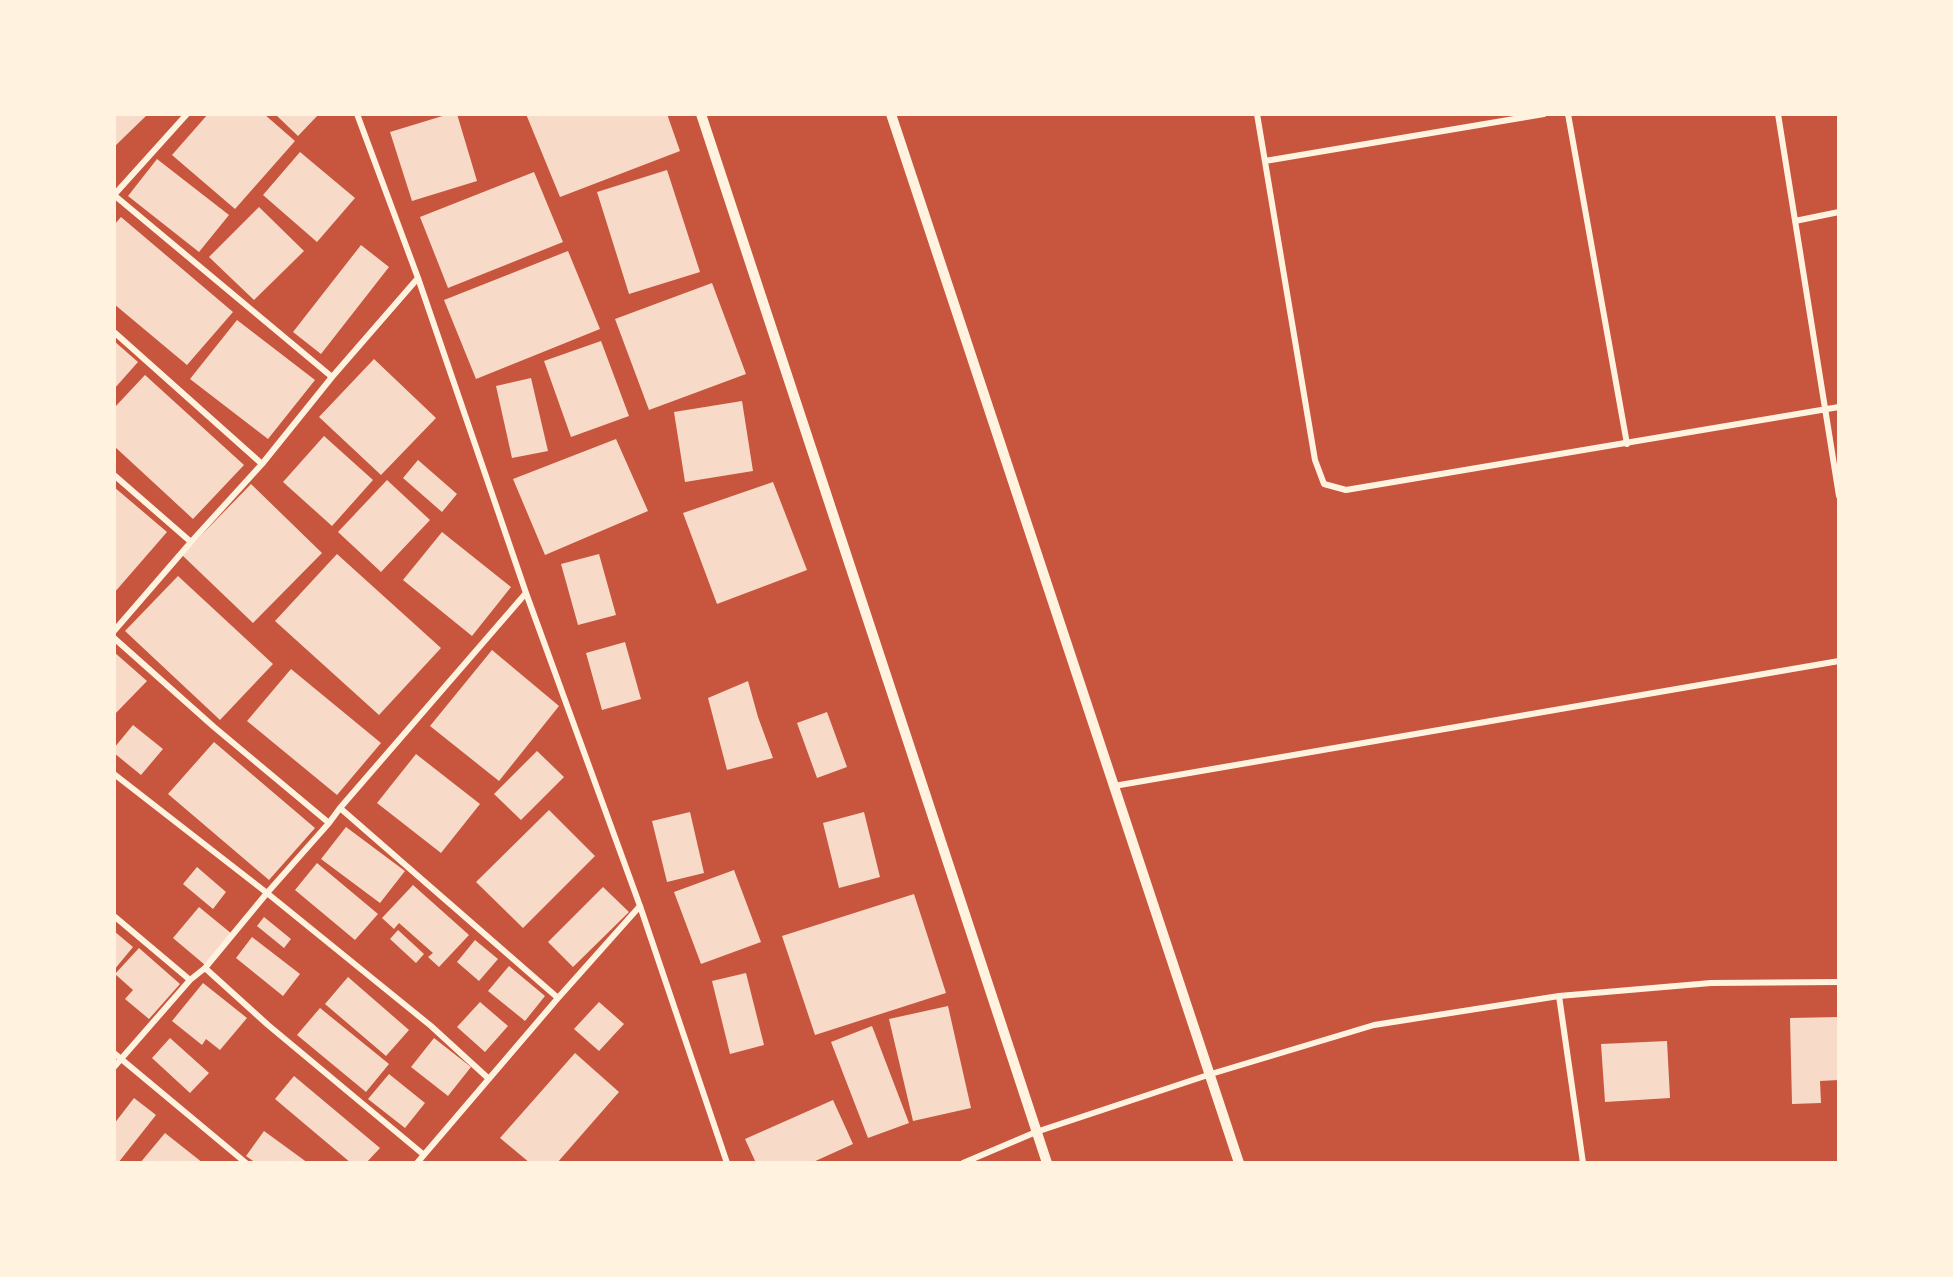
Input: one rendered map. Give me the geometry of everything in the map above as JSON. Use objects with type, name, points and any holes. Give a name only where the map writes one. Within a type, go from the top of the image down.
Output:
[{"type":"street","points":[[187,114],[114,195],[332,377]]},
{"type":"street","points":[[357,114],[418,278],[526,593],[640,906],[727,1163]]},
{"type":"street","points":[[702,114],[1047,1163]]},
{"type":"street","points":[[891,114],[1239,1163]]},
{"type":"street","points":[[1257,114],[1315,460],[1324,484],[1346,490],[1839,407]]},
{"type":"street","points":[[1265,161],[1544,114]]},
{"type":"street","points":[[1568,114],[1627,444]]},
{"type":"street","points":[[1778,114],[1839,496]]},
{"type":"street","points":[[1795,221],[1839,212]]},
{"type":"street","points":[[114,631],[262,464],[332,377],[418,278]]},
{"type":"street","points":[[114,332],[262,464]]},
{"type":"street","points":[[114,475],[191,542]]},
{"type":"street","points":[[114,1067],[190,980],[205,968],[526,593]]},
{"type":"street","points":[[114,638],[214,727],[330,823]]},
{"type":"street","points":[[1114,786],[1839,661]]},
{"type":"street","points":[[114,774],[267,893],[431,1026],[489,1079]]},
{"type":"street","points":[[340,808],[558,998]]},
{"type":"street","points":[[417,1163],[640,906]]},
{"type":"street","points":[[114,916],[190,980]]},
{"type":"street","points":[[205,968],[268,1025],[424,1155]]},
{"type":"street","points":[[963,1163],[1036,1132],[1211,1074],[1374,1025],[1559,996],[1711,983],[1839,982]]},
{"type":"street","points":[[1559,996],[1583,1163]]},
{"type":"street","points":[[114,1053],[246,1163]]},
{"type":"building","points":[[114,114],[148,114],[114,147]]},
{"type":"building","points":[[208,114],[264,114],[295,141],[235,209],[172,155]]},
{"type":"building","points":[[275,114],[319,114],[298,136]]},
{"type":"building","points":[[449,114],[457,114],[477,181],[412,201],[390,132]]},
{"type":"building","points":[[526,114],[667,114],[680,151],[560,197]]},
{"type":"building","points":[[300,152],[355,198],[317,242],[263,195]]},
{"type":"building","points":[[157,159],[229,215],[199,252],[128,196]]},
{"type":"building","points":[[667,170],[700,272],[629,294],[597,192]]},
{"type":"building","points":[[534,172],[563,242],[448,288],[420,217]]},
{"type":"building","points":[[259,207],[304,251],[254,300],[209,257]]},
{"type":"building","points":[[121,217],[233,312],[187,365],[114,304],[114,225]]},
{"type":"building","points":[[361,245],[389,267],[321,354],[293,332]]},
{"type":"building","points":[[568,251],[600,329],[476,379],[444,300]]},
{"type":"building","points":[[712,283],[746,374],[649,410],[615,319]]},
{"type":"building","points":[[237,320],[315,380],[268,439],[190,379]]},
{"type":"building","points":[[114,341],[138,362],[114,389]]},
{"type":"building","points":[[601,341],[629,416],[571,437],[544,361]]},
{"type":"building","points":[[374,359],[436,418],[381,475],[319,417]]},
{"type":"building","points":[[145,375],[244,465],[193,519],[114,446],[114,408]]},
{"type":"building","points":[[531,378],[548,451],[512,458],[496,386]]},
{"type":"building","points":[[742,401],[753,471],[685,482],[674,412]]},
{"type":"building","points":[[324,436],[373,480],[332,526],[283,482]]},
{"type":"building","points":[[616,439],[648,511],[545,555],[513,479]]},
{"type":"building","points":[[418,460],[457,494],[442,512],[403,478]]},
{"type":"building","points":[[387,480],[430,520],[381,572],[338,532]]},
{"type":"building","points":[[773,482],[807,570],[717,604],[683,513]]},
{"type":"building","points":[[251,484],[322,553],[253,623],[182,555]]},
{"type":"building","points":[[114,487],[167,532],[114,593]]},
{"type":"building","points":[[442,532],[511,587],[472,636],[403,580]]},
{"type":"building","points":[[337,554],[441,648],[379,715],[275,621]]},
{"type":"building","points":[[599,554],[616,615],[578,625],[561,564]]},
{"type":"building","points":[[178,576],[273,664],[220,720],[125,631]]},
{"type":"building","points":[[625,642],[641,699],[602,710],[586,653]]},
{"type":"building","points":[[492,650],[559,706],[499,781],[430,726]]},
{"type":"building","points":[[114,652],[147,681],[114,715]]},
{"type":"building","points":[[291,669],[381,743],[337,795],[247,721]]},
{"type":"building","points":[[748,681],[773,758],[727,770],[708,698]]},
{"type":"building","points":[[827,712],[847,767],[817,778],[797,723]]},
{"type":"building","points":[[133,725],[163,749],[141,775],[114,753],[114,748]]},
{"type":"building","points":[[214,742],[315,828],[269,880],[168,794]]},
{"type":"building","points":[[537,751],[564,777],[521,820],[494,794]]},
{"type":"building","points":[[416,754],[480,804],[441,853],[377,803]]},
{"type":"building","points":[[549,810],[595,856],[523,928],[476,882]]},
{"type":"building","points":[[690,812],[704,873],[667,882],[652,821]]},
{"type":"building","points":[[864,812],[880,877],[839,888],[823,823]]},
{"type":"building","points":[[346,827],[405,871],[380,903],[321,859]]},
{"type":"building","points":[[317,863],[378,914],[355,940],[295,890]]},
{"type":"building","points":[[197,867],[226,892],[213,909],[183,884]]},
{"type":"building","points":[[734,870],[761,942],[701,964],[674,892]]},
{"type":"building","points":[[413,885],[469,935],[439,967],[428,957],[433,953],[399,923],[394,929],[382,918]]},
{"type":"building","points":[[603,887],[629,912],[573,967],[548,942]]},
{"type":"building","points":[[914,894],[946,993],[815,1035],[782,936]]},
{"type":"building","points":[[199,907],[232,934],[205,965],[173,938]]},
{"type":"building","points":[[264,917],[291,939],[284,948],[257,926]]},
{"type":"building","points":[[398,930],[424,954],[416,963],[390,939]]},
{"type":"building","points":[[114,931],[133,947],[114,970]]},
{"type":"building","points":[[252,937],[300,974],[283,996],[236,958]]},
{"type":"building","points":[[475,940],[498,959],[479,981],[457,962]]},
{"type":"building","points":[[139,948],[180,984],[149,1019],[125,999],[133,990],[115,974]]},
{"type":"building","points":[[509,966],[545,996],[525,1021],[488,991]]},
{"type":"building","points":[[746,973],[764,1045],[730,1054],[712,981]]},
{"type":"building","points":[[348,977],[409,1030],[386,1056],[325,1004]]},
{"type":"building","points":[[203,983],[247,1018],[220,1050],[206,1039],[202,1045],[172,1021]]},
{"type":"building","points":[[480,1002],[508,1026],[485,1052],[457,1027]]},
{"type":"building","points":[[599,1002],[624,1024],[599,1051],[574,1029]]},
{"type":"building","points":[[948,1006],[971,1108],[913,1121],[889,1019]]},
{"type":"building","points":[[320,1008],[389,1064],[366,1092],[297,1035]]},
{"type":"building","points":[[1839,1017],[1839,1080],[1820,1081],[1821,1103],[1792,1104],[1790,1018]]},
{"type":"building","points":[[872,1026],[909,1123],[868,1138],[831,1042]]},
{"type":"building","points":[[170,1038],[209,1073],[190,1093],[152,1058]]},
{"type":"building","points":[[434,1038],[471,1067],[448,1096],[411,1067]]},
{"type":"building","points":[[1667,1041],[1670,1098],[1605,1102],[1601,1044]]},
{"type":"building","points":[[575,1053],[619,1092],[557,1163],[530,1163],[500,1138]]},
{"type":"building","points":[[389,1074],[425,1103],[405,1128],[368,1099]]},
{"type":"building","points":[[294,1076],[380,1148],[366,1163],[351,1163],[275,1099]]},
{"type":"building","points":[[134,1098],[156,1115],[118,1163],[114,1163],[114,1124]]},
{"type":"building","points":[[833,1100],[853,1144],[811,1163],[756,1163],[745,1139]]},
{"type":"building","points":[[264,1131],[308,1163],[256,1163],[246,1156]]},
{"type":"building","points":[[165,1133],[203,1163],[140,1163]]}]
